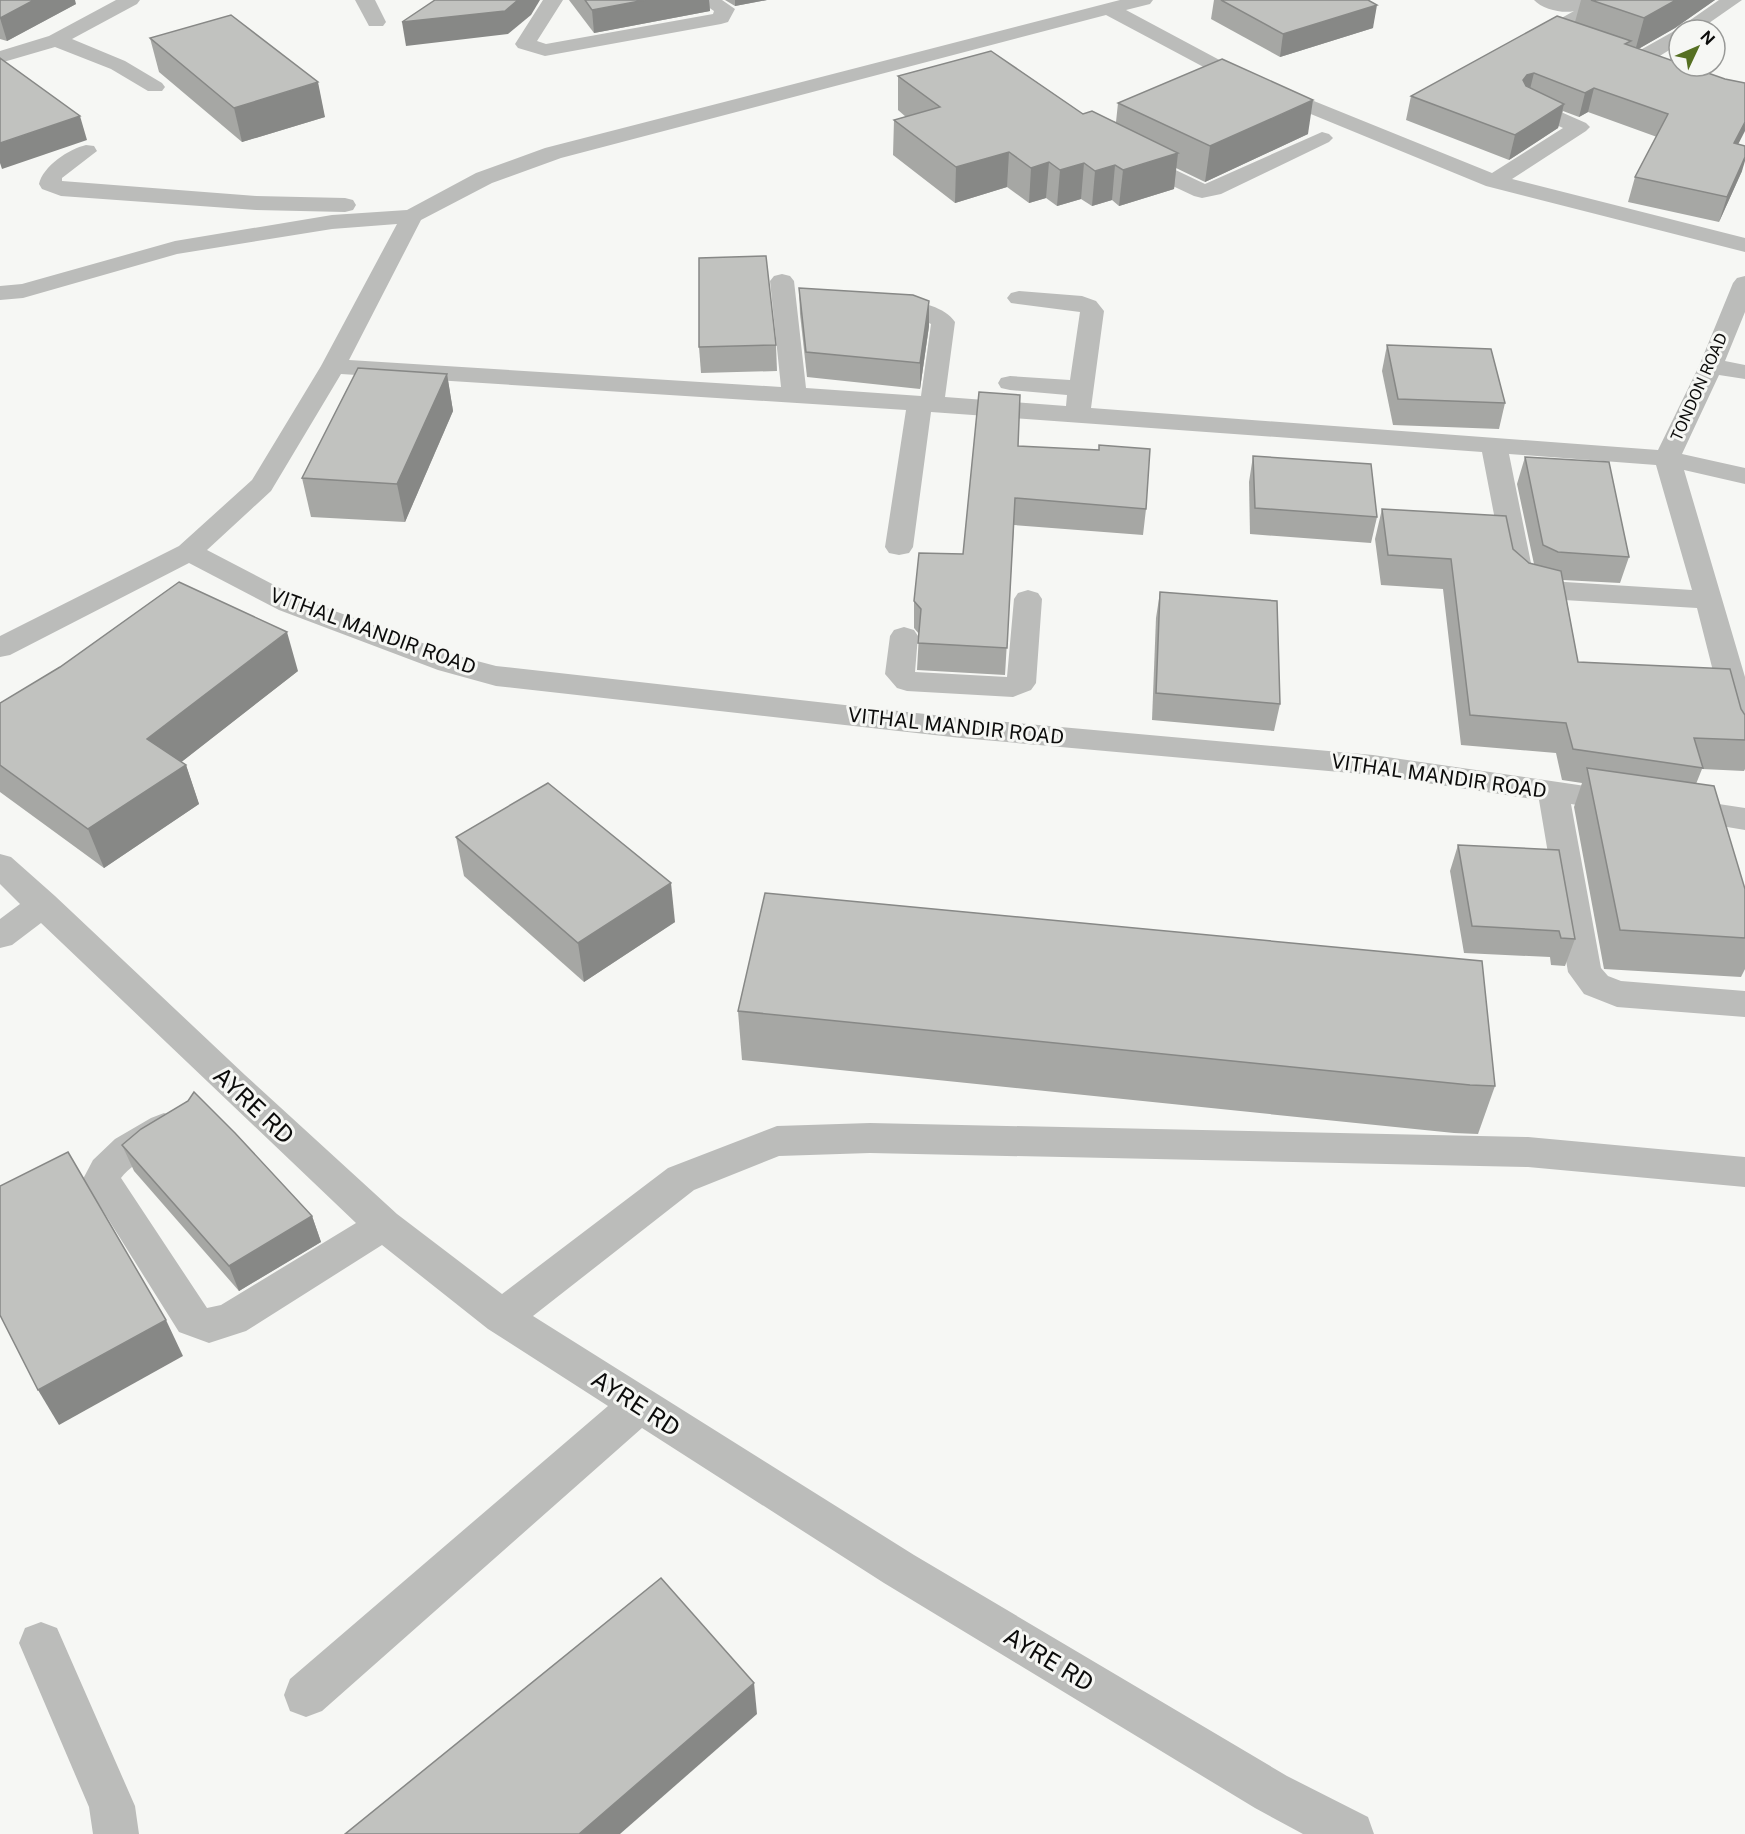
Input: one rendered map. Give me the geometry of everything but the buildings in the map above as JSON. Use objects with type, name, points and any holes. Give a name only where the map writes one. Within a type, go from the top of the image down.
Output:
[{"type":"street","points":[[0,57],[56,40],[130,0]]},
{"type":"street","points":[[365,0],[376,21]]},
{"type":"street","points":[[553,0],[525,44],[545,50],[721,18],[725,9],[708,0]]},
{"type":"street","points":[[0,293],[24,291],[175,248],[239,236],[332,222],[412,216],[484,178],[553,153],[1143,0]]},
{"type":"street","points":[[1544,0],[1567,7],[1586,0]]},
{"type":"street","points":[[1608,0],[1556,29],[1555,32],[1633,59],[1643,58],[1667,43]]},
{"type":"street","points":[[1704,18],[1732,0]]},
{"type":"street","points":[[1109,9],[1225,80],[1494,181],[1745,245]]},
{"type":"street","points":[[0,45],[42,25]]},
{"type":"street","points":[[56,40],[118,65],[155,87]]},
{"type":"street","points":[[1494,181],[1579,127],[1529,105]]},
{"type":"street","points":[[1122,152],[1202,191],[1214,189],[1322,138]]},
{"type":"street","points":[[86,151],[52,175],[50,184],[61,189],[256,202],[343,205],[412,216]]},
{"type":"street","points":[[0,648],[189,552],[262,485],[333,366],[412,216]]},
{"type":"street","points":[[782,281],[794,395]]},
{"type":"street","name":"TONDON ROAD","points":[[1667,458],[1711,366],[1745,283]]},
{"type":"street","points":[[1019,298],[1088,306],[1092,311],[1077,414]]},
{"type":"street","points":[[867,308],[922,311],[943,322],[899,547]]},
{"type":"street","points":[[333,366],[926,403],[1667,458],[1745,476]]},
{"type":"street","points":[[1711,366],[1745,372]]},
{"type":"street","points":[[1010,383],[1081,388]]},
{"type":"street","points":[[1494,445],[1520,577],[1531,585],[1547,590],[1709,600]]},
{"type":"street","points":[[1667,458],[1709,600],[1745,738]]},
{"type":"street","name":"VITHAL MANDIR ROAD","points":[[189,552],[289,604],[448,663],[496,676],[961,728],[1373,765],[1745,819]]},
{"type":"street","points":[[903,636],[900,674],[907,681],[1007,688],[1022,683],[1028,599]]},
{"type":"street","points":[[961,728],[966,685]]},
{"type":"street","points":[[1553,791],[1585,972],[1596,985],[1617,994],[1745,1004]]},
{"type":"street","name":"AYRE RD","points":[[0,865],[232,1085],[384,1225],[502,1317],[898,1569],[1271,1792],[1351,1834]]},
{"type":"street","points":[[0,936],[43,904]]},
{"type":"street","points":[[184,1115],[117,1157],[106,1167],[100,1179],[193,1320],[209,1326],[232,1319],[384,1225]]},
{"type":"street","points":[[502,1317],[681,1179],[777,1141],[882,1139],[1528,1152],[1745,1172]]},
{"type":"street","points":[[306,1695],[639,1405]]},
{"type":"street","points":[[41,1643],[112,1806],[116,1834]]}]
